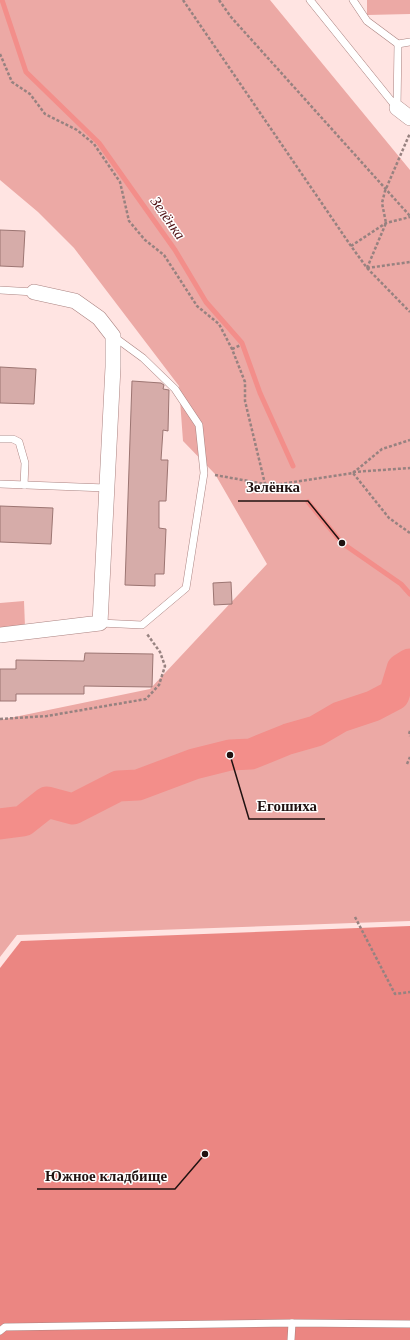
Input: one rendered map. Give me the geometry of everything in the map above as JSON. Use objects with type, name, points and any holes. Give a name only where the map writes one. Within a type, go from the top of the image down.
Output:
[{"type":"street","points":[[398,108],[410,118]]},
{"type":"street","points":[[0,635],[100,623],[113,366],[113,336],[99,318],[75,301],[34,292]]},
{"type":"lane","points":[[310,0],[398,108]]},
{"type":"lane","points":[[353,0],[367,21],[398,44],[410,42]]},
{"type":"lane","points":[[398,44],[398,108]]},
{"type":"lane","points":[[0,290],[34,292]]},
{"type":"lane","points":[[100,623],[142,626],[186,588],[204,474],[199,425],[175,389],[143,358],[113,336]]},
{"type":"lane","points":[[0,439],[13,439],[20,442],[25,463],[24,485]]},
{"type":"lane","points":[[0,484],[106,488]]},
{"type":"lane","points":[[0,1331],[6,1327],[292,1323],[410,1324]]},
{"type":"lane","points":[[291,1340],[292,1323]]},
{"type":"path","points":[[183,0],[350,246],[367,268],[410,312]]},
{"type":"path","points":[[219,0],[231,17],[385,191],[410,217],[386,223],[350,246]]},
{"type":"path","points":[[0,54],[12,82],[30,94],[45,114],[77,130],[94,144],[120,182],[130,221],[145,240],[164,255],[197,306],[219,324],[232,349],[245,382],[245,401],[265,484]]},
{"type":"path","points":[[367,268],[386,223],[382,203],[385,191],[410,133]]},
{"type":"path","points":[[367,268],[410,262]]},
{"type":"path","points":[[232,349],[241,345]]},
{"type":"path","points":[[353,472],[382,449],[410,440]]},
{"type":"path","points":[[214,475],[265,484],[281,484],[353,472],[410,468]]},
{"type":"path","points":[[353,472],[390,518],[410,533]]},
{"type":"path","points":[[0,719],[47,716],[146,699],[159,685],[165,666],[160,652],[142,626]]},
{"type":"path","points":[[410,731],[408,734],[410,736]]},
{"type":"path","points":[[407,764],[410,757]]},
{"type":"path","points":[[355,917],[395,994],[410,992]]},
{"type":"shaded area","points":[[0,0],[270,0],[410,170],[410,921],[17,935],[0,957],[0,720],[150,689],[267,564],[215,474],[183,441],[179,386],[74,248],[38,212],[0,180]]},
{"type":"shaded area","points":[[367,0],[410,0],[410,14],[367,15]]},
{"type":"shaded area","points":[[24,601],[25,627],[0,630],[0,603]]},
{"type":"shaded area","points":[[410,926],[410,1340],[0,1340],[0,968],[21,941]]},
{"type":"building","points":[[0,230],[25,231],[23,267],[0,266]]},
{"type":"building","points":[[0,367],[36,369],[34,404],[0,403]]},
{"type":"building","points":[[132,381],[161,383],[164,385],[163,389],[169,390],[168,431],[163,430],[161,460],[168,460],[166,501],[159,501],[159,528],[166,529],[164,574],[155,574],[155,586],[125,585]]},
{"type":"building","points":[[0,506],[53,508],[51,544],[0,542]]},
{"type":"building","points":[[231,582],[232,604],[214,605],[213,583]]},
{"type":"building","points":[[85,653],[153,654],[152,687],[84,686],[84,694],[16,694],[16,701],[0,701],[0,669],[16,669],[16,660],[84,661]]},
{"type":"waterway","name":"Зелёнка","points":[[2,0],[26,72],[99,143],[175,250],[206,302],[242,343],[260,393],[293,466]]},
{"type":"waterway","name":"Зелёнка","points":[[308,502],[342,543],[401,584],[410,594]]},
{"type":"waterway","points":[[0,824],[23,821],[47,802],[73,809],[118,786],[138,785],[194,764],[230,755],[251,754],[288,739],[316,731],[340,717],[373,706],[394,695],[402,669],[410,664]]},
{"type":"place","name":"Зелёнка","points":[[342,543]]},
{"type":"place","name":"Егошиха","points":[[230,755]]},
{"type":"place","name":"Южное кладбище","points":[[205,1154]]}]
